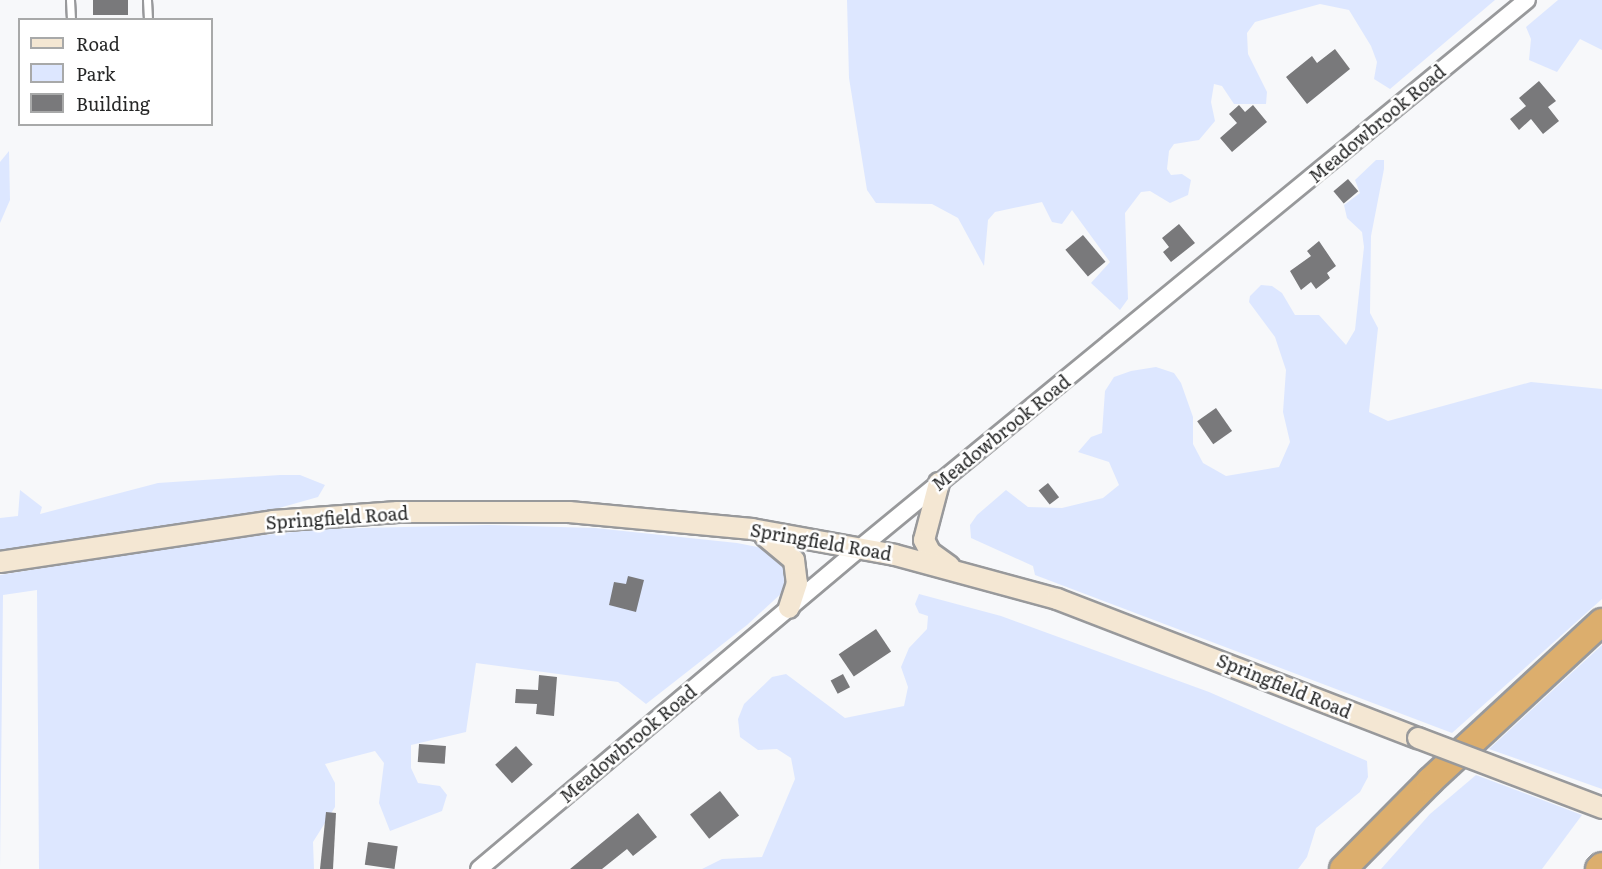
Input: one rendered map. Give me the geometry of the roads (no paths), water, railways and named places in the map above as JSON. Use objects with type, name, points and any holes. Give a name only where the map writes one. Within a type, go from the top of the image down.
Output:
[{"type":"highway","points":[[1343,869],[1430,781],[1602,622]]},
{"type":"highway","points":[[1599,869],[1602,866]]},
{"type":"main road","points":[[939,483],[924,540],[930,552],[956,571]]},
{"type":"main road","name":"Springfield Road","points":[[0,562],[273,521],[398,513],[570,512],[752,529],[860,548],[956,571],[1116,620],[1602,808]]},
{"type":"main road","points":[[752,529],[786,549],[794,560],[797,583],[789,608]]},
{"type":"street","name":"Meadowbrook Road","points":[[479,869],[860,548],[1527,0]]},
{"type":"lane","points":[[70,0],[71,18]]},
{"type":"lane","points":[[147,0],[148,18]]}]
